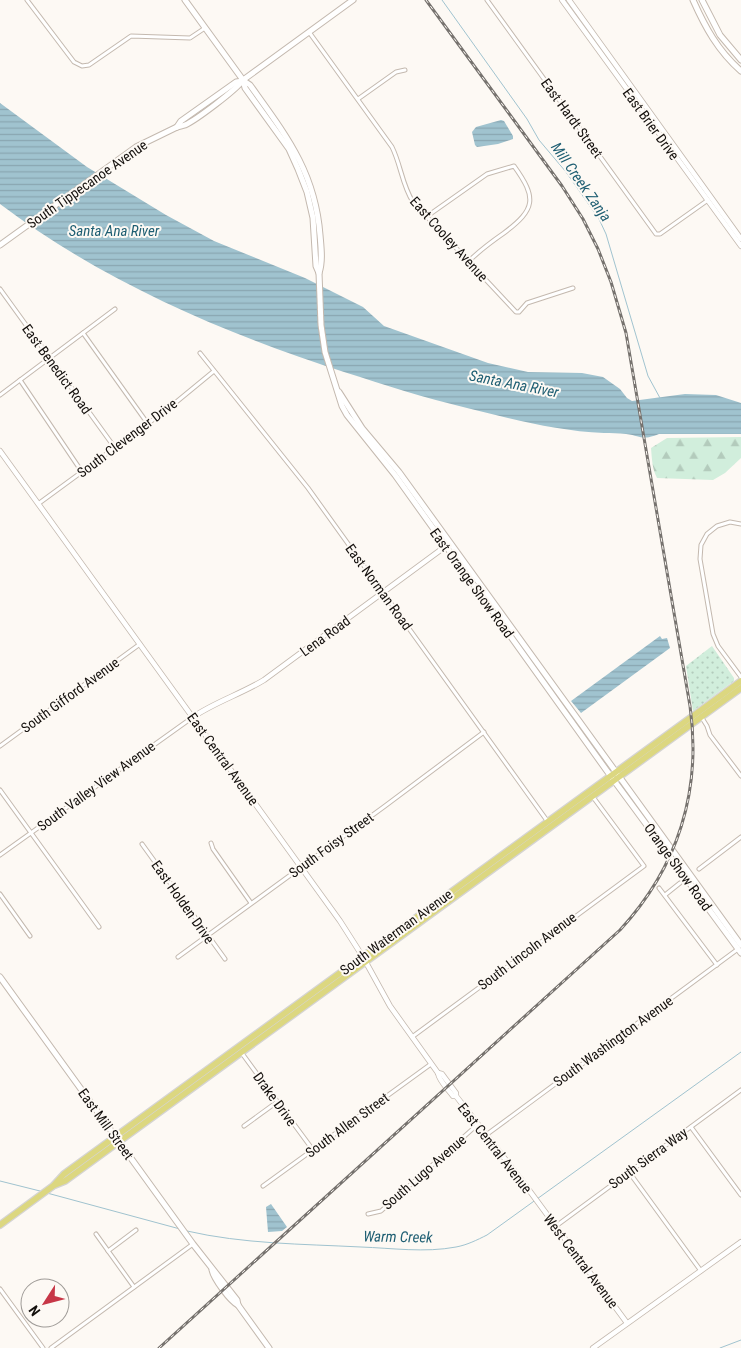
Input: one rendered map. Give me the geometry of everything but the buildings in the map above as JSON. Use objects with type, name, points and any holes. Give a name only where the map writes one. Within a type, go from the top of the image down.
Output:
[{"type":"main road","points":[[185,0],[243,80]]},
{"type":"main road","name":"South Tippecanoe Avenue","points":[[0,246],[142,144],[177,126],[181,121],[236,82],[243,80],[353,0]]},
{"type":"main road","points":[[693,0],[712,39],[725,56],[741,70]]},
{"type":"main road","points":[[702,0],[720,35],[741,60]]},
{"type":"main road","name":"East Orange Show Road","points":[[243,80],[245,88],[284,141],[294,159],[307,192],[316,223],[321,266],[319,273],[322,333],[327,361],[342,406],[347,415],[394,466],[448,545],[615,777]]},
{"type":"main road","name":"South Waterman Avenue","points":[[550,824],[593,797],[615,777],[741,679]]},
{"type":"main road","name":"South Waterman Avenue","points":[[53,1186],[65,1181],[117,1139],[240,1050],[297,1012],[364,959],[615,777],[702,718],[741,688]]},
{"type":"main road","name":"Orange Show Road","points":[[615,777],[740,948]]},
{"type":"main road","name":"South Waterman Avenue","points":[[240,1050],[314,992],[364,959]]},
{"type":"main road","name":"East Mill Street","points":[[0,977],[194,1244],[224,1290],[233,1302],[238,1305],[269,1348]]},
{"type":"main road","points":[[297,1012],[296,1009],[314,992]]},
{"type":"main road","name":"South Waterman Avenue","points":[[0,1225],[53,1186],[61,1177],[89,1156],[117,1139]]},
{"type":"main road","points":[[65,1181],[64,1178],[87,1162],[89,1156]]},
{"type":"street","points":[[27,0],[74,62],[82,66],[92,64],[131,36],[190,38],[205,28]]},
{"type":"street","name":"East Hardt Street","points":[[487,0],[658,235],[709,199]]},
{"type":"street","name":"East Brier Drive","points":[[562,0],[741,240]]},
{"type":"street","name":"East Brier Drive","points":[[569,0],[741,246]]},
{"type":"street","name":"East Cooley Avenue","points":[[309,32],[392,147],[408,194],[426,217],[516,312],[519,312],[527,303],[573,288]]},
{"type":"street","points":[[358,99],[396,72],[405,70]]},
{"type":"street","points":[[426,217],[490,173],[514,166],[523,179],[529,193],[529,205],[525,215],[468,262]]},
{"type":"street","name":"East Benedict Road","points":[[0,289],[115,448]]},
{"type":"street","points":[[0,395],[116,309]]},
{"type":"street","points":[[83,333],[148,424]]},
{"type":"street","name":"East Norman Road","points":[[200,353],[308,488],[550,824]]},
{"type":"street","name":"South Clevenger Drive","points":[[38,504],[148,424],[214,371]]},
{"type":"street","points":[[20,380],[82,472]]},
{"type":"street","name":"East Central Avenue","points":[[0,450],[343,925],[390,1006],[432,1064],[442,1082],[453,1096],[456,1096],[535,1199]]},
{"type":"street","points":[[741,524],[730,522],[711,530],[701,545],[700,559],[713,634],[718,646],[741,679]]},
{"type":"street","name":"Lena Road","points":[[193,717],[209,706],[245,691],[264,680],[448,545]]},
{"type":"street","name":"South Gifford Avenue","points":[[0,746],[140,644]]},
{"type":"street","name":"South Valley View Avenue","points":[[0,855],[193,717]]},
{"type":"street","points":[[702,718],[710,735],[741,776]]},
{"type":"street","name":"South Foisy Street","points":[[178,957],[484,732]]},
{"type":"street","points":[[0,790],[99,927]]},
{"type":"street","name":"South Lincoln Avenue","points":[[412,1037],[644,866],[593,797]]},
{"type":"street","points":[[699,869],[741,838]]},
{"type":"street","points":[[211,843],[213,849],[252,903]]},
{"type":"street","name":"East Holden Drive","points":[[142,844],[225,960]]},
{"type":"street","points":[[665,895],[680,883]]},
{"type":"street","points":[[659,888],[716,965]]},
{"type":"street","points":[[0,894],[30,936]]},
{"type":"street","name":"South Washington Avenue","points":[[485,1135],[740,948]]},
{"type":"street","name":"Drake Drive","points":[[240,1050],[313,1150]]},
{"type":"street","name":"South Allen Street","points":[[263,1186],[432,1064]]},
{"type":"street","name":"South Sierra Way","points":[[555,1226],[741,1090]]},
{"type":"street","points":[[244,1126],[277,1102]]},
{"type":"street","name":"South Lugo Avenue","points":[[368,1214],[381,1211],[477,1125]]},
{"type":"street","points":[[691,1127],[741,1195]]},
{"type":"street","points":[[629,1172],[701,1271]]},
{"type":"street","name":"West Central Avenue","points":[[535,1199],[627,1323]]},
{"type":"street","points":[[108,1251],[136,1230]]},
{"type":"street","points":[[96,1234],[134,1287]]},
{"type":"street","points":[[593,1348],[741,1242]]},
{"type":"street","points":[[51,1348],[194,1244]]},
{"type":"street","points":[[0,1289],[43,1348]]},
{"type":"green space","points":[[741,437],[741,458],[725,473],[713,480],[657,478],[653,467],[651,448],[667,438]]},
{"type":"green space","points":[[712,646],[734,678],[734,681],[693,711],[686,666]]},
{"type":"water","name":"Santa Ana River","points":[[0,103],[87,167],[166,215],[214,241],[305,278],[363,307],[384,326],[488,363],[528,372],[582,373],[603,377],[620,389],[632,401],[685,394],[716,395],[741,403],[741,434],[659,434],[645,438],[623,434],[569,430],[535,424],[420,396],[375,382],[299,357],[209,322],[122,281],[39,232],[0,204]]},
{"type":"water","points":[[501,120],[504,121],[513,139],[498,144],[477,147],[472,132],[476,127]]},
{"type":"water","points":[[660,636],[662,639],[667,638],[670,648],[581,713],[571,701]]},
{"type":"water","points":[[271,1204],[287,1227],[282,1231],[268,1232],[266,1207]]},
{"type":"waterway","name":"Mill Creek Zanja","points":[[442,0],[527,119],[539,140],[566,172],[599,219],[606,234],[648,376],[660,398]]},
{"type":"waterway","name":"Warm Creek","points":[[187,1231],[230,1239],[295,1244],[420,1250],[444,1249],[464,1245],[487,1235],[741,1052]]},
{"type":"waterway","name":"Warm Creek","points":[[0,1181],[40,1191]]},
{"type":"waterway","name":"Warm Creek","points":[[47,1193],[180,1229]]},
{"type":"waterway","points":[[720,1348],[741,1340]]},
{"type":"railway","points":[[159,1348],[620,930],[640,906],[671,854],[688,798],[692,768],[693,737],[690,706],[626,333],[611,282],[598,249],[583,219],[562,186],[426,0]]}]
